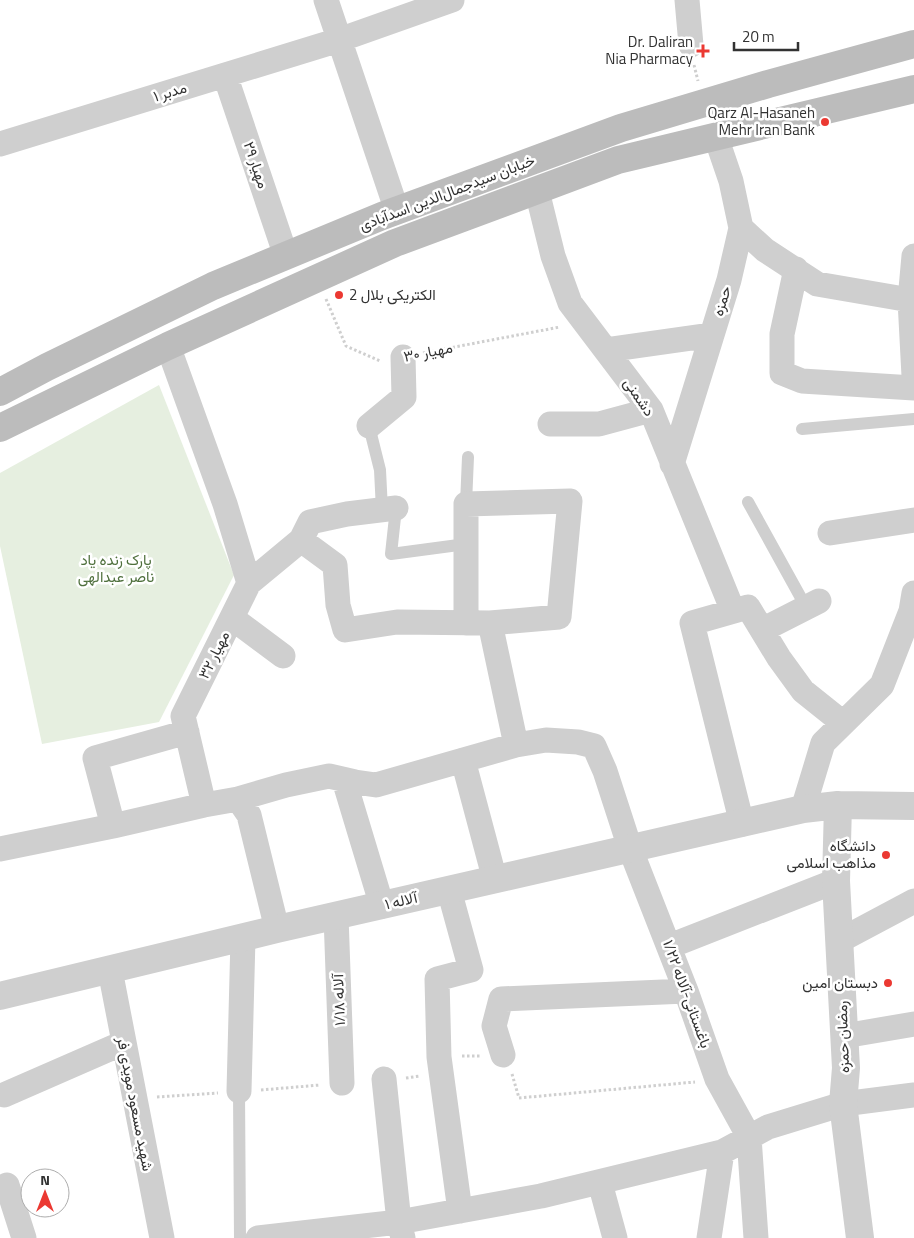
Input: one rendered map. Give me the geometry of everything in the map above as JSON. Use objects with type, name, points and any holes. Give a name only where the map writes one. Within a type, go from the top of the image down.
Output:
[{"type":"main road","name":"خیابان سیدجمال‌الدین اسدآبادی","points":[[0,392],[213,286],[397,211],[621,128],[768,84],[914,44]]},
{"type":"main road","points":[[768,84],[776,123]]},
{"type":"main road","name":"خیابان سیدجمال‌الدین اسدآبادی","points":[[0,428],[168,346],[395,243],[618,160],[914,89]]},
{"type":"street","points":[[326,0],[397,211]]},
{"type":"street","name":"مدبر ۱","points":[[0,144],[339,40],[452,0]]},
{"type":"street","points":[[686,0],[691,45]]},
{"type":"street","name":"مهیار ۲۹","points":[[225,75],[286,256]]},
{"type":"street","name":"حمزه","points":[[672,464],[729,280],[741,228],[731,181],[716,137]]},
{"type":"street","name":"دشمنی","points":[[537,191],[553,256],[570,303],[651,410],[733,611]]},
{"type":"street","points":[[741,228],[765,250],[817,284],[910,300]]},
{"type":"street","points":[[914,256],[910,300],[914,376]]},
{"type":"street","points":[[796,269],[782,334],[782,373],[802,381],[914,388]]},
{"type":"street","points":[[606,350],[712,336]]},
{"type":"street","points":[[168,346],[225,504],[249,583],[302,540],[310,522],[347,514],[389,509]]},
{"type":"street","points":[[369,426],[404,397],[403,357]]},
{"type":"street","points":[[550,424],[599,424],[651,410]]},
{"type":"street","points":[[0,849],[238,799],[286,785],[329,776],[376,785],[516,745],[478,623],[466,544],[466,504],[570,501],[559,617],[478,623],[397,622],[345,630],[338,605],[335,566],[302,540]]},
{"type":"street","points":[[830,533],[914,520]]},
{"type":"street","name":"مهیار ۳۲","points":[[204,805],[183,716],[249,583]]},
{"type":"street","points":[[803,810],[823,742],[882,685],[909,627],[914,593]]},
{"type":"street","points":[[762,630],[812,604]]},
{"type":"street","points":[[742,824],[692,623],[748,607],[803,691],[843,723]]},
{"type":"street","points":[[232,618],[283,656]]},
{"type":"street","points":[[113,826],[95,758],[187,732]]},
{"type":"street","name":"باغستانی-آلاله ۱/۲۲","points":[[516,745],[546,740],[578,742],[594,746],[605,771],[630,848],[670,946],[717,1080],[749,1137]]},
{"type":"street","points":[[463,760],[495,880]]},
{"type":"street","points":[[344,780],[382,906]]},
{"type":"street","points":[[238,799],[249,815],[277,929]]},
{"type":"street","name":"آلاله ۱","points":[[0,996],[277,929],[803,810],[838,805],[914,806]]},
{"type":"street","name":"رمضان حمزه","points":[[838,805],[836,881],[846,1068],[843,1104],[860,1238]]},
{"type":"street","points":[[670,946],[836,881]]},
{"type":"street","points":[[450,890],[471,970],[437,979],[439,1057],[460,1211]]},
{"type":"street","points":[[839,941],[914,901]]},
{"type":"street","name":"آلاله ۱/۱۸","points":[[336,916],[342,1083]]},
{"type":"street","points":[[239,1091],[243,938]]},
{"type":"street","name":"شهید مسعود مویدی فر","points":[[110,970],[162,1238]]},
{"type":"street","points":[[503,1055],[494,1026],[501,999],[686,991]]},
{"type":"street","points":[[844,1036],[914,1024]]},
{"type":"street","points":[[4,1095],[123,1043]]},
{"type":"street","points":[[384,1080],[401,1230]]},
{"type":"street","points":[[258,1238],[401,1230],[460,1211],[541,1196],[722,1152],[768,1128],[843,1104],[914,1095]]},
{"type":"street","points":[[749,1137],[756,1238]]},
{"type":"street","points":[[709,1238],[722,1152]]},
{"type":"street","points":[[600,1182],[615,1238]]},
{"type":"street","points":[[0,1188],[7,1185],[24,1238]]},
{"type":"lane","points":[[802,429],[914,419]]},
{"type":"lane","points":[[369,426],[389,509],[390,554],[466,544]]},
{"type":"lane","points":[[466,504],[468,457]]},
{"type":"lane","points":[[748,502],[812,604]]},
{"type":"lane","points":[[239,1091],[240,1238]]},
{"type":"path","points":[[691,45],[702,104]]},
{"type":"path","name":"مهیار ۳۰","points":[[318,279],[346,346],[380,361],[585,322]]},
{"type":"green space","name":"پارک زنده یاد ناصر عبدالهی","points":[[159,385],[234,575],[159,722],[42,744],[0,546],[0,473]]},
{"type":"place","name":"Dr. Daliran Nia Pharmacy","points":[[703,51]]},
{"type":"place","name":"Qarz Al-Hasaneh Mehr Iran Bank","points":[[825,122]]},
{"type":"place","name":"الکتریکی بلال 2","points":[[339,295]]},
{"type":"place","name":"دانشگاه مذاهب اسلامی","points":[[886,855]]},
{"type":"place","name":"دبستان امین","points":[[888,983]]}]
